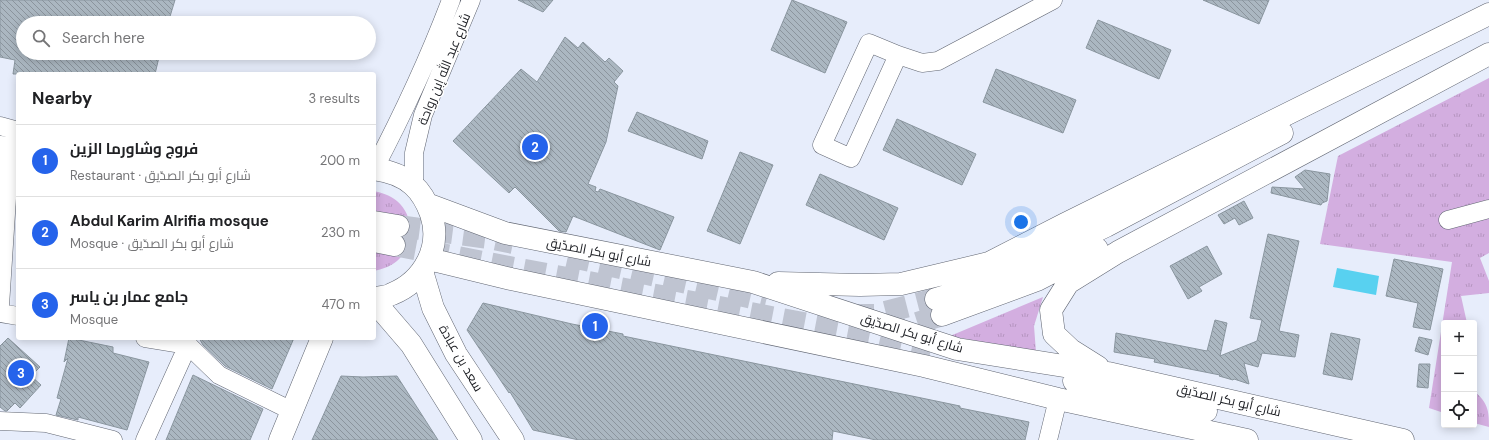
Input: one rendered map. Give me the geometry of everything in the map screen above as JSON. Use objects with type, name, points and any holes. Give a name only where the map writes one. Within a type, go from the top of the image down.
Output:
[{"type":"main road","points":[[753,282],[860,285],[901,284],[989,263],[1489,14]]},
{"type":"main road","points":[[1400,102],[1218,187],[1037,280],[939,307],[1106,226],[1350,97],[1450,34]]},
{"type":"main road","points":[[1108,373],[1070,350],[1054,334],[1051,310],[1068,283],[1118,252],[1489,54]]},
{"type":"main road","points":[[0,147],[16,149]]},
{"type":"main road","points":[[376,169],[402,177],[414,186],[427,204],[433,222],[434,241],[426,265],[408,285],[391,295],[376,298]]},
{"type":"main road","name":"شارع أبو بكر الصدّيق","points":[[427,204],[505,233],[753,282],[957,348],[1108,373],[1403,440]]},
{"type":"main road","points":[[376,224],[389,237]]},
{"type":"main road","name":"شارع أبو بكر الصدّيق","points":[[426,265],[519,281],[924,366],[1058,399],[1247,440]]},
{"type":"main road","name":"سعد بن عبادة","points":[[426,265],[433,308],[456,354],[513,440]]},
{"type":"main road","points":[[376,303],[411,344],[472,440]]},
{"type":"main road","points":[[280,440],[321,340]]},
{"type":"main road","points":[[952,354],[1339,440]]},
{"type":"street","name":"شارع عبد الله إبن رواحة","points":[[376,165],[394,132],[435,41],[451,0]]},
{"type":"street","name":"شارع عبد الله إبن رواحة","points":[[414,186],[414,153],[423,116],[471,0]]},
{"type":"street","points":[[898,55],[851,158],[822,145],[868,43],[922,63],[938,61],[1053,0]]},
{"type":"street","points":[[0,126],[16,130]]},
{"type":"street","points":[[0,306],[9,176]]},
{"type":"street","points":[[1448,220],[1489,209]]},
{"type":"street","points":[[0,313],[16,316]]},
{"type":"street","points":[[166,340],[188,342],[219,375],[292,411]]},
{"type":"street","points":[[145,440],[188,342]]},
{"type":"street","points":[[1048,440],[1058,399]]},
{"type":"street","points":[[0,420],[46,423],[113,440]]},
{"type":"green space","points":[[1489,78],[1489,253],[1480,258],[1489,281],[1489,293],[1461,296],[1466,320],[1443,320],[1452,262],[1320,244],[1338,156]]},
{"type":"green space","points":[[376,191],[392,197],[403,207],[407,215],[410,231],[407,247],[403,255],[397,261],[383,269],[376,271]]},
{"type":"green space","points":[[1043,297],[1034,326],[1036,352],[950,336]]},
{"type":"green space","points":[[1441,332],[1441,412],[1429,408]]},
{"type":"green space","points":[[1477,394],[1487,407],[1489,427],[1477,424]]},
{"type":"water","points":[[1337,268],[1379,276],[1376,295],[1333,287]]},
{"type":"building","points":[[0,0],[175,0],[170,16],[16,16],[16,60],[158,60],[155,72],[16,72],[16,74],[13,74],[15,60],[0,57]]},
{"type":"building","points":[[518,0],[553,0],[543,12]]},
{"type":"building","points":[[792,0],[847,22],[825,73],[771,50]]},
{"type":"building","points":[[1203,0],[1269,0],[1259,24]]},
{"type":"building","points":[[1098,20],[1171,50],[1159,79],[1086,48]]},
{"type":"building","points":[[565,37],[578,48],[583,42],[605,62],[609,58],[623,71],[614,82],[618,86],[606,142],[588,184],[596,187],[595,191],[598,192],[600,189],[674,217],[660,250],[573,216],[566,232],[559,231],[515,187],[509,193],[453,141],[521,69],[537,82]]},
{"type":"building","points":[[996,69],[1076,100],[1063,133],[983,102]]},
{"type":"building","points":[[637,112],[708,141],[702,159],[628,131]]},
{"type":"building","points":[[897,119],[976,154],[962,185],[883,150]]},
{"type":"building","points":[[740,152],[773,165],[740,244],[707,231]]},
{"type":"building","points":[[1305,170],[1330,174],[1327,201],[1321,205],[1271,193],[1272,187],[1305,189],[1295,177]]},
{"type":"building","points":[[820,174],[898,208],[884,240],[806,205]]},
{"type":"building","points":[[1244,201],[1253,218],[1239,225],[1235,218],[1224,224],[1218,215]]},
{"type":"building","points":[[1268,234],[1299,241],[1279,331],[1299,335],[1295,357],[1262,353],[1258,367],[1244,363],[1249,384],[1219,376],[1220,375],[1154,362],[1155,359],[1114,352],[1116,333],[1207,351],[1215,320],[1227,323],[1220,356],[1257,341],[1262,320],[1250,318]]},
{"type":"building","points":[[1207,246],[1222,274],[1199,287],[1202,291],[1188,299],[1170,266]]},
{"type":"building","points":[[1394,259],[1443,269],[1430,330],[1413,327],[1418,303],[1386,296]]},
{"type":"building","points":[[483,303],[572,324],[623,334],[623,336],[960,406],[960,408],[1029,422],[1025,440],[876,440],[833,431],[832,440],[579,440],[533,430],[510,392],[509,393],[467,330]]},
{"type":"building","points":[[1331,333],[1360,339],[1352,380],[1323,374]]},
{"type":"building","points":[[1419,337],[1432,340],[1428,355],[1415,351]]},
{"type":"building","points":[[8,338],[40,367],[31,376],[41,385],[20,408],[15,403],[7,411],[5,411],[0,407],[0,346]]},
{"type":"building","points":[[69,340],[79,340],[113,347],[113,353],[149,362],[127,430],[78,417],[78,420],[56,415],[61,399],[57,398],[68,358],[64,362]]},
{"type":"building","points":[[200,340],[293,340],[272,389],[225,366],[203,345]]},
{"type":"building","points":[[1419,364],[1430,364],[1428,388],[1417,387]]},
{"type":"building","points":[[193,375],[263,409],[250,440],[166,440]]},
{"type":"building","points":[[341,376],[397,376],[438,440],[312,440]]},
{"type":"tunnel","points":[[398,226],[489,238],[513,243]]},
{"type":"tunnel","points":[[394,245],[876,337],[931,349]]},
{"type":"tunnel","points":[[568,256],[766,301]]},
{"type":"tunnel","points":[[853,315],[874,315],[936,299]]},
{"type":"tunnel","points":[[886,333],[942,315]]},
{"type":"place","name":"Abdul Karim Alrifia mosque","points":[[535,147]]},
{"type":"place","name":"فروج وشاورما الزين","points":[[595,326]]},
{"type":"place","name":"جامع عمار بن ياسر","points":[[21,373]]}]
